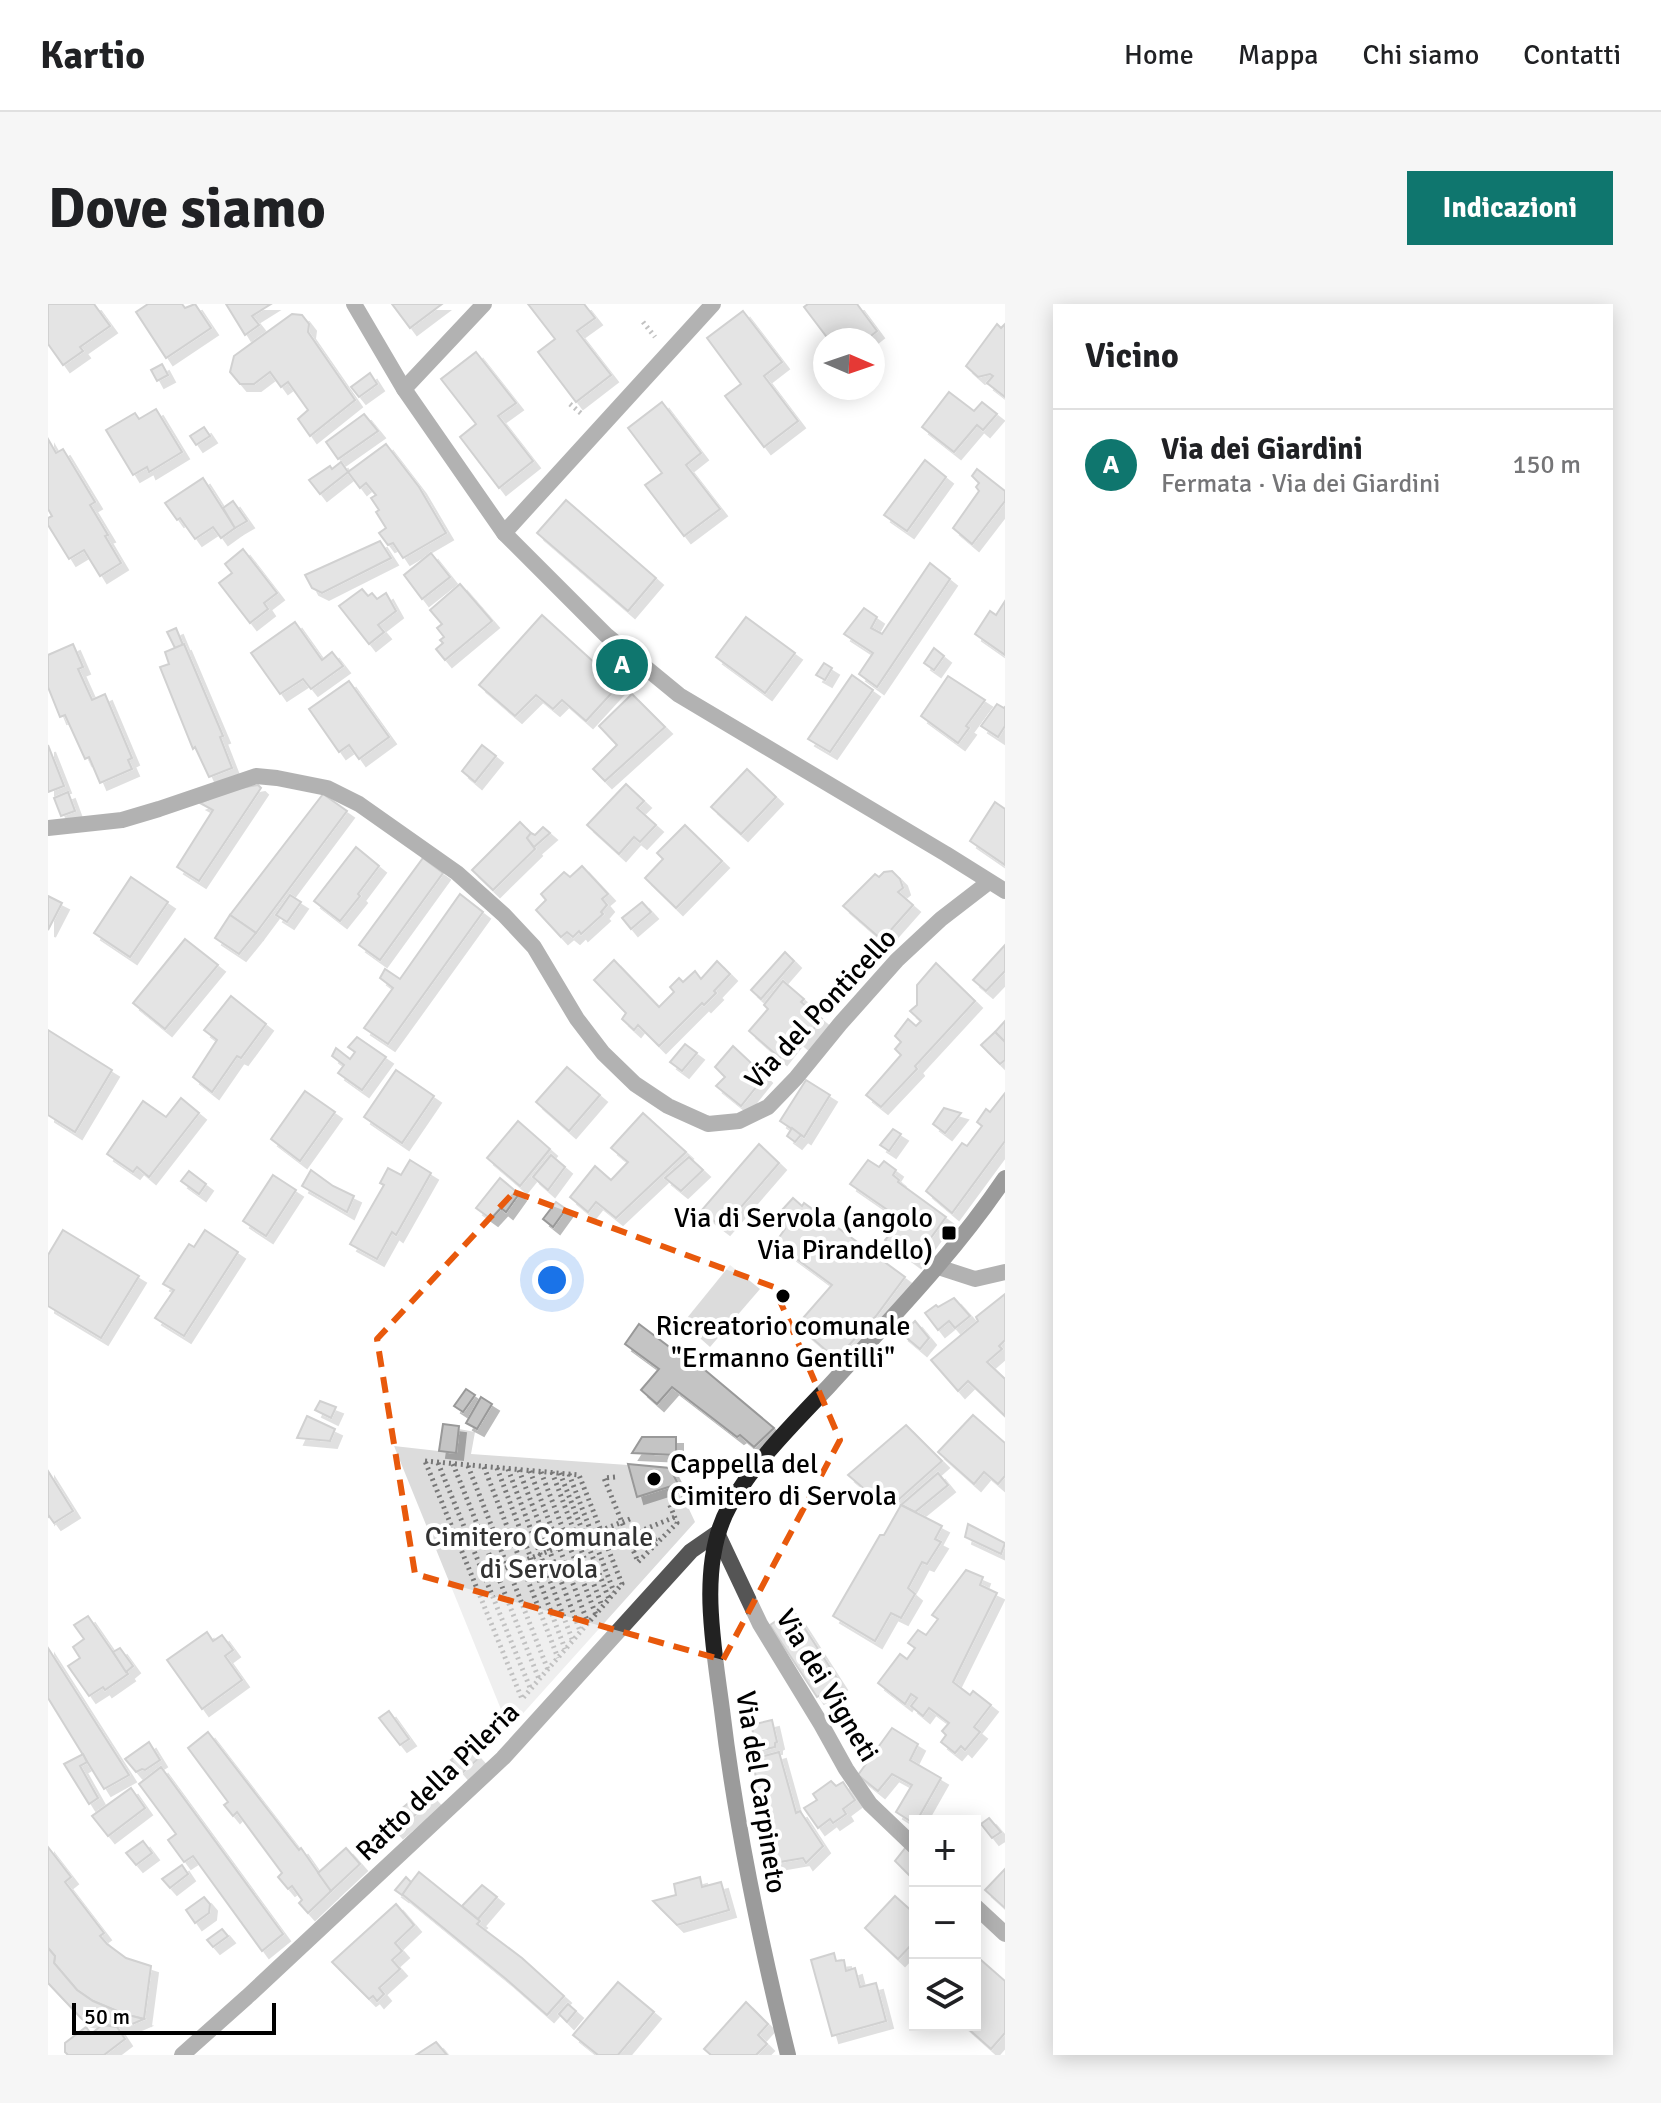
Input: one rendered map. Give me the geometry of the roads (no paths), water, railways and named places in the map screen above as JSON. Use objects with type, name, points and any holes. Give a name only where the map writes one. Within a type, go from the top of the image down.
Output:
[{"type":"main road","name":"Via del Carpineto","points":[[788,2055],[757,1923],[732,1792],[714,1650],[710,1583],[717,1533],[743,1485],[783,1436],[938,1267],[975,1222],[1005,1178]]},
{"type":"street","points":[[354,304],[404,389],[504,533],[606,635],[679,695],[1005,891]]},
{"type":"street","points":[[404,389],[484,304]]},
{"type":"street","points":[[504,533],[713,304]]},
{"type":"street","name":"Via del Ponticello","points":[[48,828],[122,820],[256,776],[327,788],[359,804],[457,873],[534,947],[577,1019],[603,1053],[635,1084],[668,1106],[708,1124],[739,1121],[768,1107],[897,960],[941,919],[989,882]]},
{"type":"street","points":[[938,1267],[975,1279],[1005,1272]]},
{"type":"street","name":"Via dei Vigneti","points":[[717,1533],[760,1624],[846,1769],[870,1804],[909,1841]]},
{"type":"street","name":"Ratto della Pileria","points":[[182,2055],[503,1758],[691,1551],[717,1533]]},
{"type":"street","points":[[981,1912],[1005,1934]]},
{"type":"place","name":"Via dei Giardini","points":[[622,665]]},
{"type":"place","name":"Via di Servola (angolo Via Pirandello)","points":[[949,1233]]},
{"type":"place","name":"Ricreatorio comunale \"Ermanno Gentilli\"","points":[[783,1296]]},
{"type":"place","name":"Cappella del Cimitero di Servola","points":[[654,1479]]},
{"type":"park label","name":"Cimitero Comunale di Servola","points":[[539,1552]]}]
